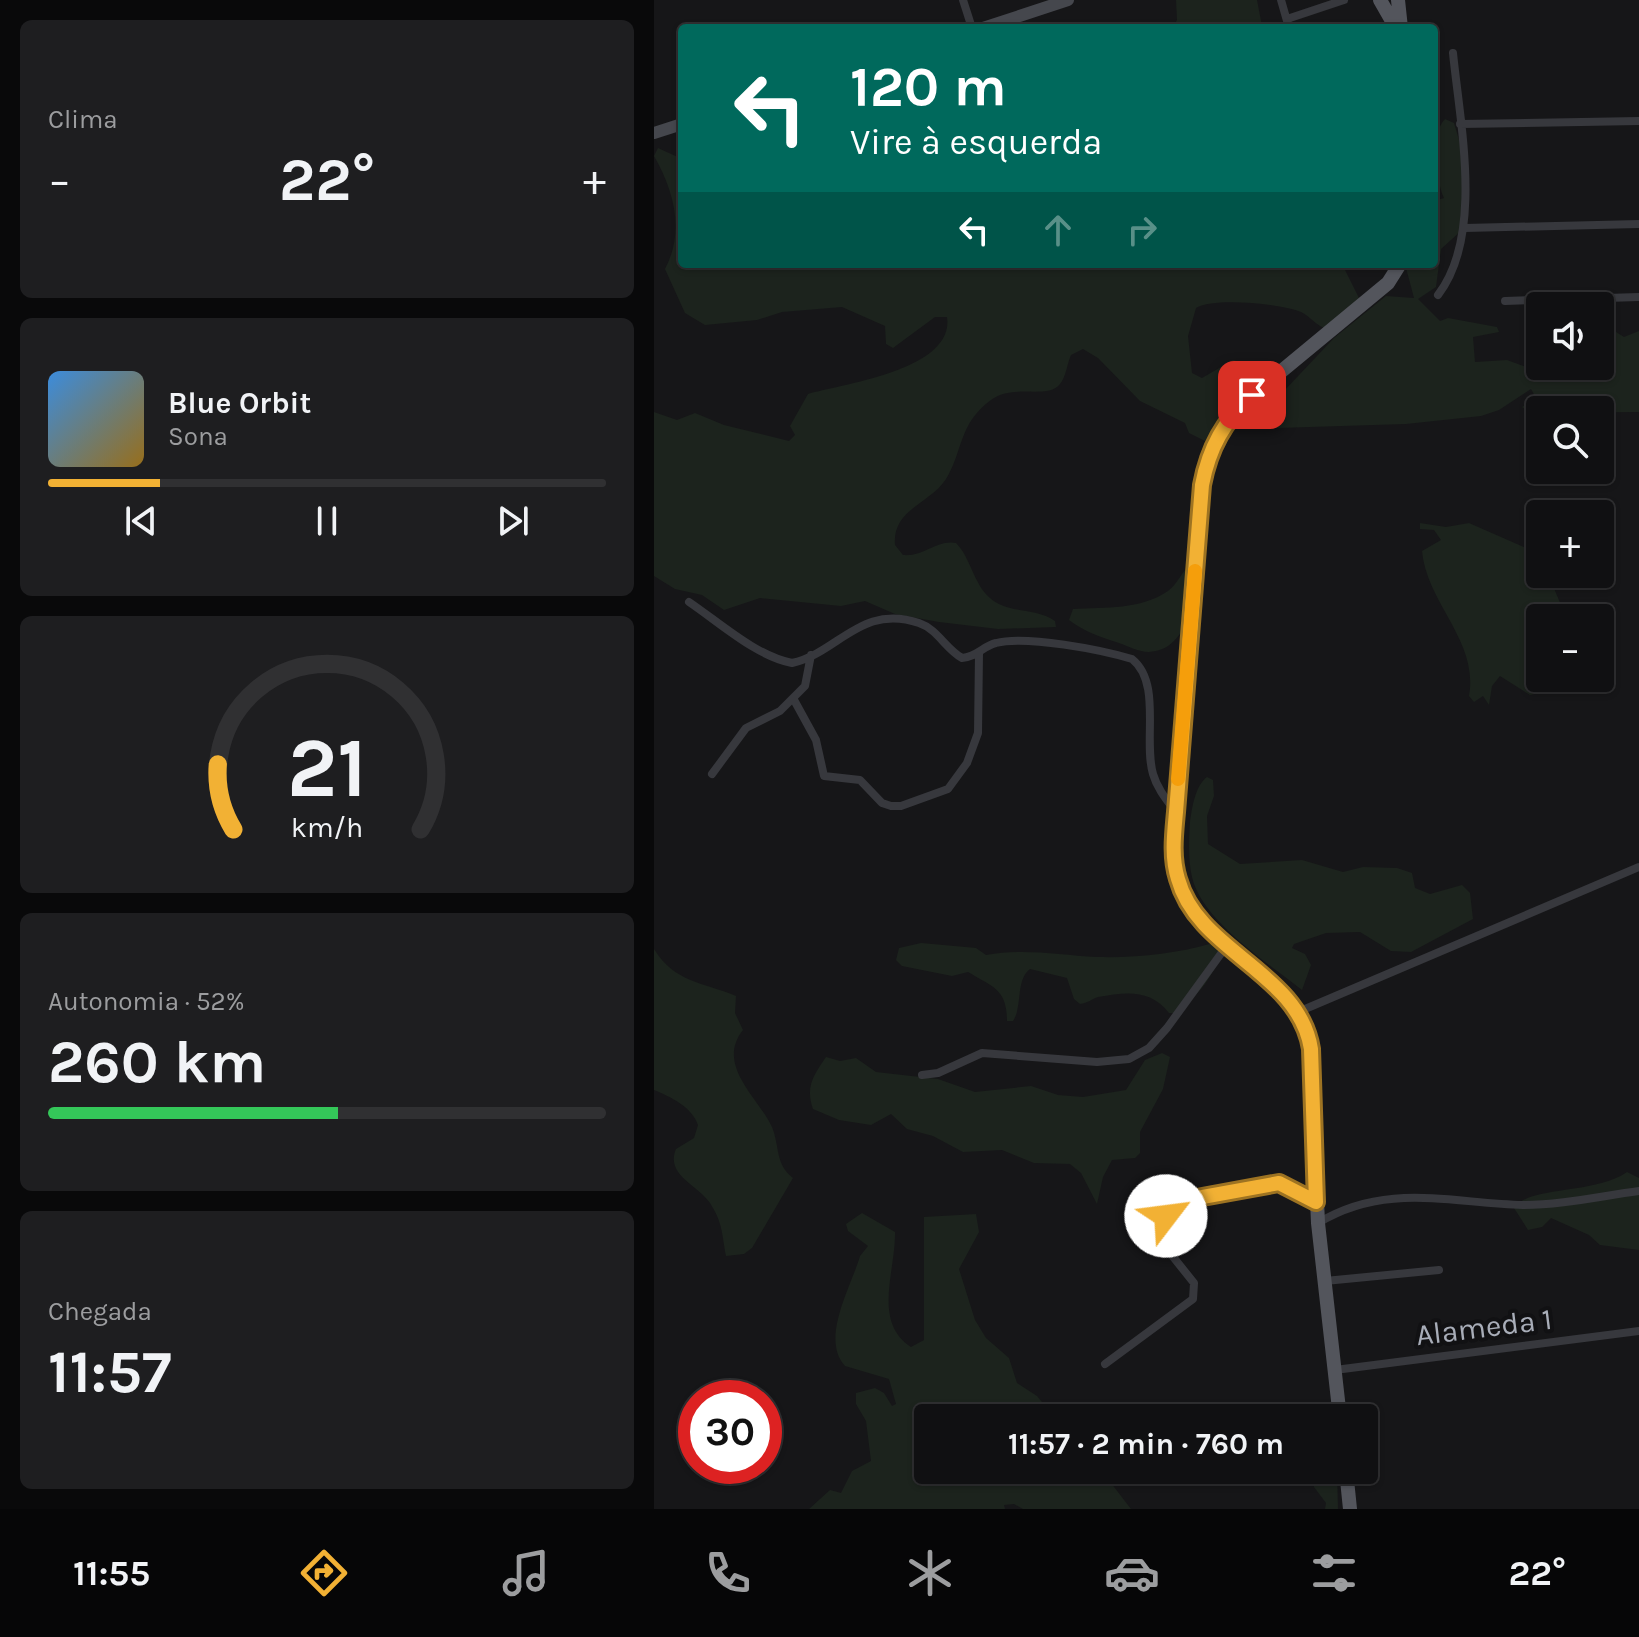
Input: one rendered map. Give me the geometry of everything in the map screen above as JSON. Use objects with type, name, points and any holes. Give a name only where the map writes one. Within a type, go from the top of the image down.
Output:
[{"type":"main road","points":[[1380,0],[1395,24]]},
{"type":"main road","points":[[1398,0],[1398,24]]},
{"type":"main road","points":[[1339,1404],[1316,1202],[1311,1049],[1298,1012],[1197,916],[1183,893],[1175,866],[1176,812],[1200,503],[1213,446],[1238,407],[1388,283],[1397,268]]},
{"type":"main road","points":[[1347,1484],[1350,1509]]},
{"type":"street","points":[[963,0],[971,24]]},
{"type":"street","points":[[995,24],[1068,0]]},
{"type":"street","points":[[1281,0],[1288,23],[1344,0]]},
{"type":"street","points":[[1438,295],[1453,271],[1465,228],[1453,53]]},
{"type":"street","points":[[1460,124],[1639,121]]},
{"type":"street","points":[[654,133],[678,125]]},
{"type":"street","points":[[1465,228],[1639,224]]},
{"type":"street","points":[[1505,301],[1639,297]]},
{"type":"street","points":[[689,602],[782,661],[792,663],[874,620],[895,618],[925,626],[958,656],[967,658],[999,642],[1062,644],[1132,659],[1141,667],[1147,682],[1152,772],[1158,789],[1176,812]]},
{"type":"street","points":[[793,698],[816,740],[824,776],[860,780],[885,805],[901,806],[948,789],[967,763],[980,721],[979,653]]},
{"type":"street","points":[[712,774],[746,728],[780,711],[805,686],[811,655]]},
{"type":"street","points":[[1298,1012],[1639,867]]},
{"type":"street","points":[[922,1075],[938,1073],[982,1053],[1097,1062],[1129,1059],[1149,1048],[1167,1028],[1228,944]]},
{"type":"street","points":[[1105,1364],[1193,1299],[1194,1283],[1170,1253],[1166,1216],[1175,1202],[1279,1183],[1316,1202]]},
{"type":"street","points":[[1318,1223],[1344,1207],[1413,1197],[1522,1205],[1639,1191]]},
{"type":"street","points":[[1325,1281],[1439,1270]]},
{"type":"street","name":"Alameda 1","points":[[1335,1370],[1639,1331]]},
{"type":"shaded area","points":[[1176,0],[1257,0],[1262,24],[1174,24]]},
{"type":"shaded area","points":[[1445,119],[1454,123],[1462,150],[1462,230],[1441,249],[1436,287],[1418,299],[1440,321],[1448,318],[1497,327],[1499,332],[1473,337],[1475,362],[1507,360],[1526,367],[1526,380],[1614,380],[1614,331],[1624,337],[1639,331],[1639,412],[1614,412],[1614,396],[1535,396],[1531,389],[1499,410],[1481,416],[1406,424],[1248,429],[1334,338],[1386,296],[1414,298],[1406,268],[1438,268],[1438,200],[1444,198],[1438,174],[1438,132]]},
{"type":"shaded area","points":[[658,148],[678,157],[678,268],[1344,268],[1359,298],[1327,329],[1301,312],[1279,306],[1232,302],[1196,308],[1188,336],[1192,373],[1202,378],[1233,360],[1241,362],[1244,372],[1244,383],[1235,405],[1205,441],[1189,433],[1185,423],[1140,401],[1098,358],[1083,349],[1071,355],[1064,378],[1055,389],[1000,395],[980,409],[967,428],[946,479],[899,523],[895,545],[903,555],[911,555],[943,543],[956,543],[990,598],[1005,606],[1047,617],[1055,621],[1056,627],[998,629],[939,622],[895,614],[865,601],[841,606],[760,598],[724,610],[702,595],[675,589],[654,576],[654,412],[677,420],[695,413],[724,425],[789,441],[795,435],[790,426],[808,394],[893,372],[916,362],[933,350],[945,335],[947,317],[935,317],[893,348],[886,344],[885,326],[842,307],[782,312],[757,320],[705,325],[685,313],[665,269],[675,240],[676,226],[672,197],[654,156]]},
{"type":"shaded area","points":[[1420,523],[1446,527],[1469,523],[1526,548],[1526,588],[1554,588],[1561,604],[1526,604],[1526,692],[1544,692],[1530,695],[1500,676],[1492,686],[1489,705],[1483,696],[1474,702],[1469,696],[1467,658],[1433,588],[1422,551],[1441,540],[1434,530],[1420,529]]},
{"type":"shaded area","points":[[1194,563],[1187,619],[1182,631],[1163,649],[1149,652],[1137,650],[1093,634],[1069,620],[1073,609],[1122,606],[1157,597],[1172,588]]},
{"type":"shaded area","points":[[1207,777],[1213,780],[1214,796],[1207,816],[1208,844],[1240,864],[1302,860],[1343,872],[1363,867],[1397,868],[1412,873],[1415,888],[1430,894],[1462,885],[1470,893],[1473,919],[1411,952],[1391,951],[1360,932],[1326,933],[1294,944],[1292,948],[1305,954],[1311,965],[1302,990],[1238,940],[1222,925],[1198,893],[1190,864],[1190,822],[1197,792]]},
{"type":"shaded area","points":[[921,943],[976,948],[986,955],[1028,952],[1097,957],[1156,954],[1213,943],[1221,948],[1205,984],[1177,1013],[1169,1013],[1154,1000],[1137,994],[1098,997],[1080,1004],[1074,999],[1067,978],[1030,969],[1022,980],[1016,1015],[1013,1021],[1007,1021],[1001,995],[968,972],[952,976],[902,966],[896,960],[899,948]]},
{"type":"shaded area","points":[[654,949],[680,975],[736,996],[735,1013],[743,1030],[736,1043],[736,1068],[772,1127],[783,1167],[793,1178],[752,1248],[744,1254],[726,1256],[714,1210],[675,1166],[676,1149],[694,1138],[698,1125],[686,1108],[654,1090]]},
{"type":"shaded area","points":[[1162,1053],[1170,1057],[1163,1089],[1140,1132],[1140,1153],[1135,1158],[1112,1160],[1103,1177],[1097,1204],[1081,1173],[1070,1164],[1034,1163],[1002,1150],[963,1152],[933,1136],[907,1129],[891,1114],[871,1125],[839,1120],[813,1109],[810,1094],[812,1081],[826,1057],[840,1061],[856,1058],[876,1072],[938,1079],[975,1092],[1031,1086],[1058,1095],[1083,1097],[1126,1090],[1145,1060]]},
{"type":"shaded area","points":[[1627,1172],[1639,1178],[1639,1250],[1600,1245],[1589,1235],[1551,1218],[1542,1227],[1528,1230],[1514,1208],[1534,1196],[1598,1184]]},
{"type":"shaded area","points":[[862,1213],[895,1232],[889,1310],[899,1336],[911,1347],[924,1340],[924,1217],[976,1214],[979,1232],[959,1269],[975,1320],[986,1338],[1009,1358],[1017,1383],[1044,1404],[914,1404],[914,1484],[1112,1484],[1131,1509],[1023,1509],[1014,1504],[1004,1505],[1005,1509],[809,1509],[830,1490],[841,1493],[852,1471],[871,1461],[866,1421],[856,1404],[856,1393],[875,1388],[884,1393],[892,1406],[896,1404],[889,1379],[845,1366],[838,1355],[836,1328],[840,1312],[860,1256],[868,1246],[848,1231],[846,1224]]},
{"type":"shaded area","points":[[1314,1484],[1337,1484],[1338,1509],[1325,1509],[1326,1503]]},
{"type":"slow traffic","points":[[1178,779],[1195,571]]},
{"type":"route","points":[[1166,1216],[1175,1202],[1279,1183],[1289,1185],[1316,1202],[1311,1049],[1306,1028],[1285,996],[1197,916],[1183,893],[1175,866],[1176,812],[1202,485],[1206,465],[1221,430],[1238,407],[1252,395]]}]
